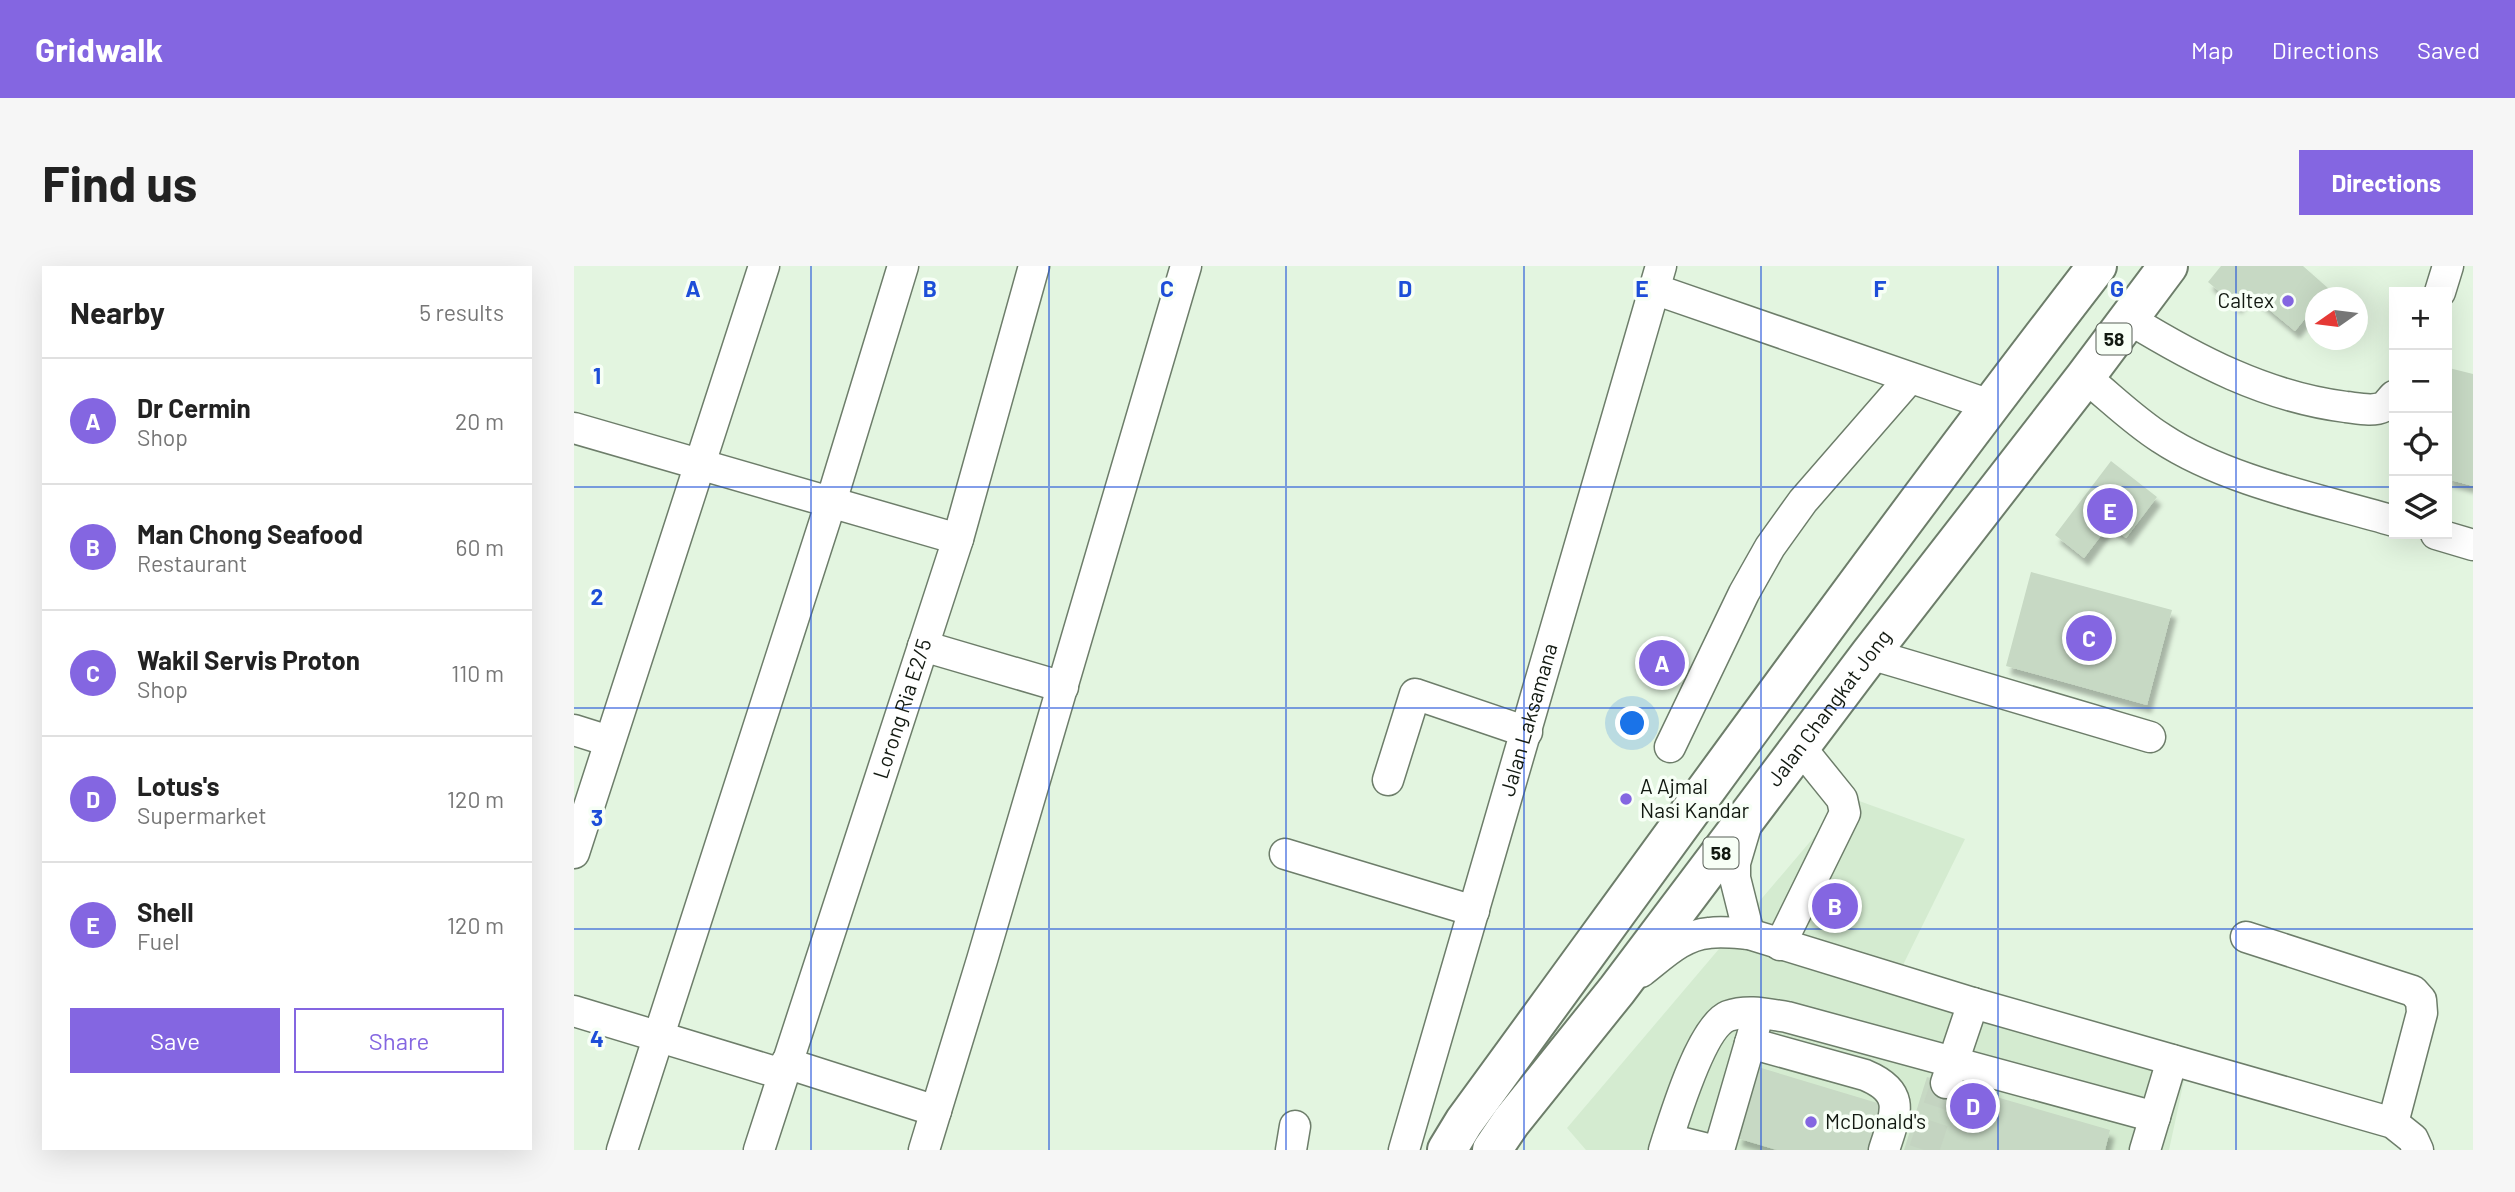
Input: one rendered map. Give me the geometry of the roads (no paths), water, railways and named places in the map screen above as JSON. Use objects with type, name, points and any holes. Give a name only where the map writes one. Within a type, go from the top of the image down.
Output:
[{"type":"highway","name":"58","points":[[1447,1150],[1464,1122],[1826,626],[2097,266]]},
{"type":"highway","name":"Jalan Changkat Jong","points":[[1492,1150],[1511,1122],[1617,990],[1870,654],[2168,266]]},
{"type":"highway","points":[[1826,626],[1840,631],[1866,624],[1881,614],[1947,554]]},
{"type":"street","points":[[574,853],[764,266]]},
{"type":"street","points":[[622,1150],[831,502],[903,266]]},
{"type":"street","name":"Lorong Ria E2/5","points":[[759,1150],[958,539],[1034,266]]},
{"type":"street","points":[[923,1150],[1063,687],[1186,266]]},
{"type":"street","points":[[2442,287],[2448,266]]},
{"type":"street","name":"Jalan Laksamana","points":[[1404,1150],[1658,278],[1910,378],[1990,405]]},
{"type":"street","points":[[2129,318],[2204,362],[2250,383],[2323,404],[2363,409],[2383,407],[2389,401]]},
{"type":"street","points":[[2085,377],[2161,438],[2207,464],[2389,520]]},
{"type":"street","points":[[1670,747],[1744,593],[1770,547],[1803,501],[1910,378]]},
{"type":"street","points":[[574,428],[958,539]]},
{"type":"street","points":[[2452,539],[2473,545]]},
{"type":"street","points":[[923,646],[1063,687]]},
{"type":"street","points":[[1870,654],[2150,737]]},
{"type":"street","points":[[1388,780],[1415,694],[1527,732]]},
{"type":"street","points":[[574,730],[610,741]]},
{"type":"street","points":[[1780,944],[1845,813],[1842,799],[1800,747]]},
{"type":"street","points":[[1749,816],[1735,863],[1735,878],[1749,934]]},
{"type":"street","points":[[1285,854],[1474,911]]},
{"type":"street","points":[[1617,990],[1678,944],[1693,936],[1710,932],[1749,934],[1973,1003],[2393,1123],[2413,1139],[2418,1150]]},
{"type":"street","points":[[2246,937],[2413,991],[2421,1000],[2422,1013],[2393,1123]]},
{"type":"street","points":[[1950,1073],[1973,1003]]},
{"type":"street","points":[[574,1011],[660,1037],[784,1068],[936,1111]]},
{"type":"street","points":[[1712,1150],[1666,1145],[1674,1116],[1703,1044],[1726,1017],[1753,1012],[1787,1017],[1950,1073],[2155,1117]]},
{"type":"street","points":[[1719,1150],[1759,1013]]},
{"type":"street","points":[[1750,1044],[1865,1075],[1882,1083],[1892,1095],[1896,1111],[1884,1150]]},
{"type":"street","points":[[2145,1150],[2172,1060]]},
{"type":"tunnel","points":[[1924,1150],[1946,1083]]},
{"type":"place","name":"Caltex","points":[[2288,301]]},
{"type":"place","name":"Shell","points":[[2110,511]]},
{"type":"place","name":"Wakil Servis Proton","points":[[2089,638]]},
{"type":"place","name":"Dr Cermin","points":[[1662,663]]},
{"type":"place","name":"A Ajmal Nasi Kandar","points":[[1626,799]]},
{"type":"place","name":"Man Chong Seafood","points":[[1835,906]]},
{"type":"place","name":"Lotus's","points":[[1973,1106]]},
{"type":"place","name":"McDonald's","points":[[1811,1122]]}]
